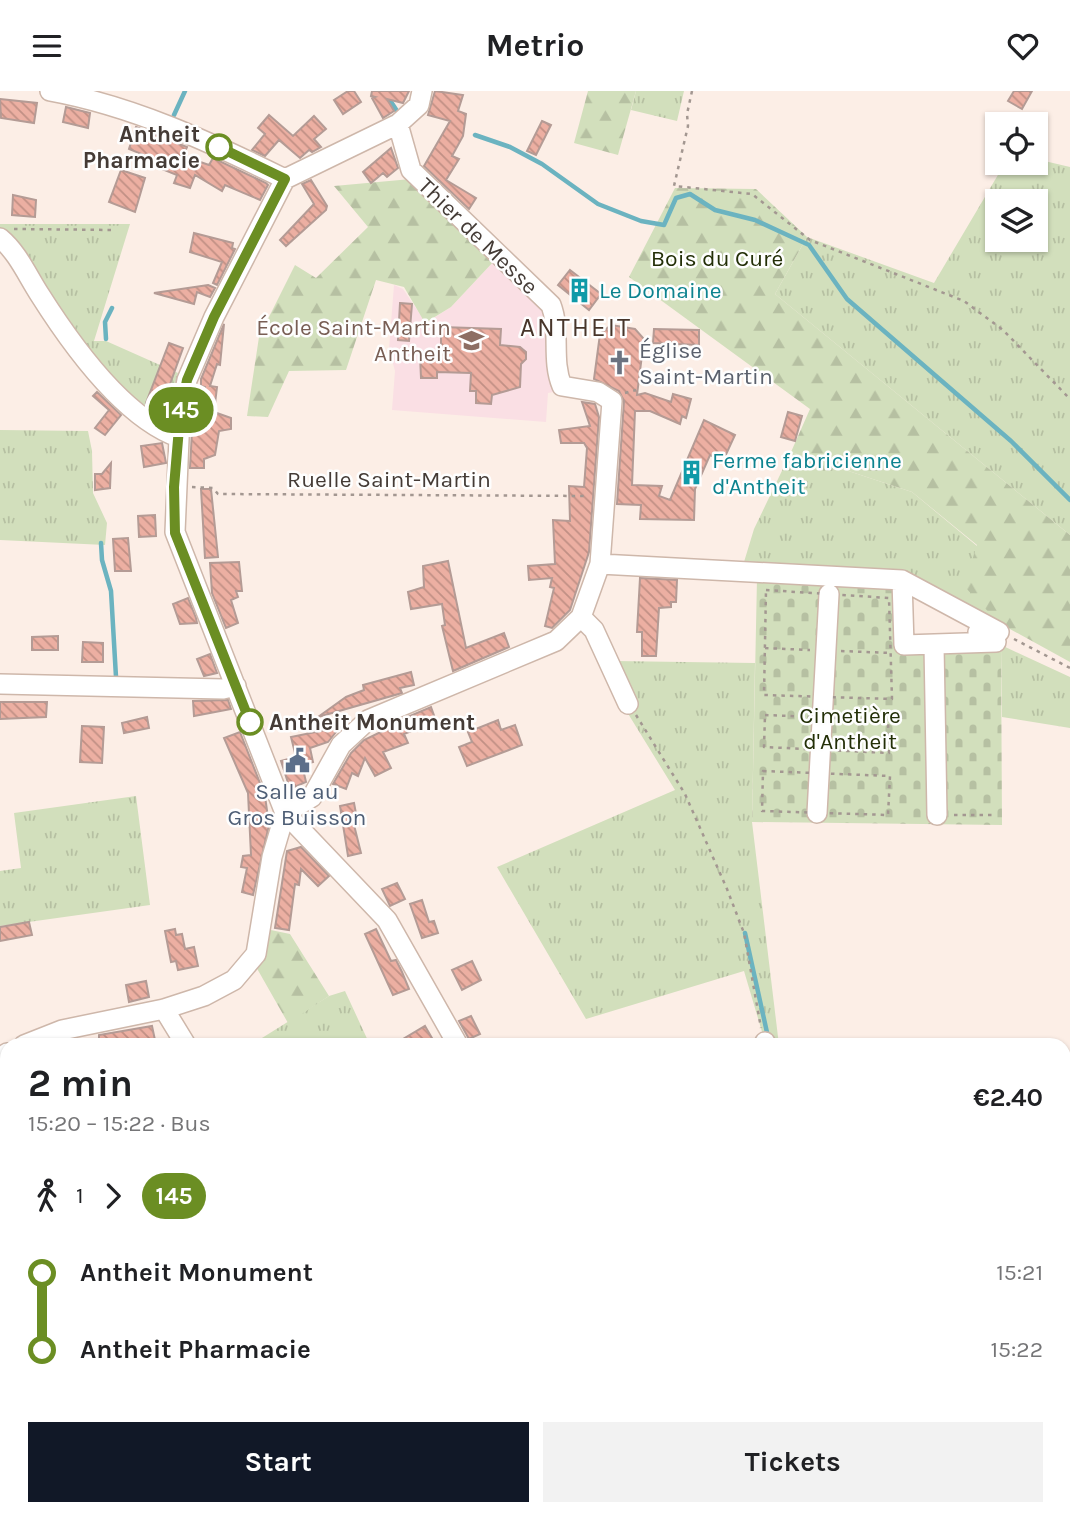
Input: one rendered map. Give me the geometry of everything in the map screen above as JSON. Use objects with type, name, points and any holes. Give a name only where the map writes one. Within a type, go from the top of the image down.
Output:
[{"type":"street","points":[[50,91],[88,98],[186,132],[285,179]]},
{"type":"street","points":[[422,91],[419,105],[398,124],[285,179],[200,347],[187,380],[174,487],[175,533],[285,814],[387,920],[454,1038]]},
{"type":"street","name":"Thier de Messe","points":[[398,124],[411,170],[551,305],[556,318],[558,375],[562,386],[598,391],[606,394],[612,401],[606,496]]},
{"type":"street","points":[[5,233],[14,252],[79,353],[112,388],[153,423],[178,437]]},
{"type":"street","points":[[42,1038],[62,1030],[164,1009],[204,996],[234,980],[256,954],[272,857],[285,814],[312,797],[341,745],[368,720],[556,641],[581,617],[600,563],[606,496]]},
{"type":"street","points":[[600,563],[902,580],[999,632]]},
{"type":"street","points":[[902,580],[904,645],[996,642],[947,615],[952,606]]},
{"type":"street","points":[[817,813],[829,594]]},
{"type":"street","points":[[581,617],[594,630],[628,704]]},
{"type":"street","points":[[934,645],[937,815]]},
{"type":"street","points":[[0,684],[223,689],[236,686]]},
{"type":"street","points":[[164,1009],[182,1038]]},
{"type":"path","points":[[692,91],[687,114],[688,126],[674,186],[752,194],[810,240],[964,301],[1003,330],[1070,399]]},
{"type":"path","points":[[5,233],[115,230]]},
{"type":"path","name":"Ruelle Saint-Martin","points":[[174,487],[212,488],[218,494],[606,496]]},
{"type":"path","points":[[999,632],[1070,668]]},
{"type":"path","points":[[628,704],[685,794],[727,889],[744,933],[764,1038]]},
{"type":"path","points":[[937,815],[995,815]]},
{"type":"shaded area","name":"École Saint-Martin Antheit","points":[[495,260],[546,311],[554,392],[548,393],[546,422],[392,410],[395,371],[389,349],[394,285],[403,289],[426,323],[451,307]]},
{"type":"green space","points":[[588,91],[636,91],[618,155],[574,143]]},
{"type":"green space","points":[[636,91],[684,91],[677,121],[631,110]]},
{"type":"green space","points":[[1048,162],[1070,167],[1070,535],[775,294],[807,237],[934,283],[985,197],[985,252],[1048,252],[1048,189],[990,189],[998,175],[1048,175]]},
{"type":"green space","points":[[411,179],[495,260],[451,307],[425,323],[404,287],[376,280],[346,370],[289,371],[268,417],[247,416],[259,337],[295,265],[316,278],[368,227],[334,186]]},
{"type":"green space","name":"Bois du Curé","points":[[675,188],[756,189],[807,237],[775,294],[1070,535],[1070,662],[999,623],[964,586],[977,545],[912,492],[791,452],[810,409],[629,277]]},
{"type":"green space","points":[[0,224],[130,224],[94,341],[106,341],[178,373],[165,424],[113,383],[0,234]]},
{"type":"green space","points":[[0,430],[88,431],[92,451],[93,493],[107,523],[105,545],[0,540]]},
{"type":"green space","points":[[791,452],[912,492],[977,546],[999,623],[909,575],[744,562],[754,529]]},
{"type":"green space","name":"Cimetière d'Antheit","points":[[757,578],[900,589],[902,647],[1001,645],[1002,825],[752,822]]},
{"type":"green space","points":[[1001,645],[1070,677],[1070,728],[1002,717]]},
{"type":"green space","points":[[614,661],[755,663],[752,822],[778,1038],[764,1038],[744,971],[586,1019],[497,867],[675,790],[627,712]]},
{"type":"green space","points":[[136,796],[150,905],[0,926],[0,871],[21,868],[14,813]]},
{"type":"green space","points":[[266,929],[290,934],[329,996],[288,1023],[255,965]]},
{"type":"green space","points":[[345,991],[367,1038],[262,1038],[329,996]]},
{"type":"building","points":[[348,91],[354,91],[361,102],[343,114],[334,100]]},
{"type":"building","points":[[372,91],[409,91],[403,103],[387,99],[394,111],[383,118],[372,98],[375,97],[371,96]]},
{"type":"building","points":[[435,91],[463,95],[458,111],[466,114],[463,136],[452,156],[459,159],[446,180],[476,198],[469,209],[424,166],[450,121],[428,115]]},
{"type":"building","points":[[1014,91],[1032,91],[1022,109],[1008,101]]},
{"type":"building","points":[[0,99],[37,103],[34,123],[1,118]]},
{"type":"building","points":[[66,107],[90,113],[88,128],[63,122]]},
{"type":"building","points":[[269,115],[293,136],[314,116],[326,129],[314,139],[321,147],[312,152],[309,150],[300,158],[279,140],[265,156],[252,150],[265,134],[258,128]]},
{"type":"building","points":[[542,121],[551,125],[536,155],[527,151]]},
{"type":"building","points":[[136,127],[187,147],[183,156],[209,165],[213,158],[268,185],[260,200],[225,185],[222,191],[195,175],[190,188],[174,183],[177,175],[142,161],[144,155],[129,149]]},
{"type":"building","points":[[391,148],[398,168],[387,177],[383,173],[371,183],[363,172]]},
{"type":"building","points":[[121,170],[145,178],[135,212],[109,202]]},
{"type":"building","points":[[311,180],[327,206],[326,210],[286,246],[280,240],[314,204],[302,184]]},
{"type":"building","points":[[13,195],[36,200],[35,217],[12,215]]},
{"type":"building","points":[[194,233],[233,243],[232,248],[235,249],[217,285],[213,283],[222,262],[190,252]]},
{"type":"building","name":"Le Domaine","points":[[570,270],[601,294],[589,310],[558,285]]},
{"type":"building","points":[[208,285],[215,288],[210,297],[197,292],[194,304],[154,293]]},
{"type":"building","points":[[400,303],[412,304],[409,341],[398,340]]},
{"type":"building","points":[[224,324],[220,365],[217,364],[210,386],[217,387],[214,412],[231,418],[231,429],[219,431],[215,455],[204,459],[204,468],[190,468],[192,431],[198,431],[205,387],[201,386],[201,379]]},
{"type":"building","points":[[611,325],[635,329],[644,339],[637,395],[645,393],[671,402],[673,394],[691,399],[686,418],[682,416],[680,424],[650,411],[635,411],[632,485],[662,486],[659,496],[670,500],[704,420],[735,435],[723,461],[710,455],[695,489],[694,520],[640,519],[641,505],[617,504],[624,401],[619,391],[594,379],[600,334]]},
{"type":"building","points":[[441,327],[501,329],[500,345],[520,347],[526,352],[526,359],[521,364],[520,387],[492,395],[491,404],[476,403],[476,391],[470,391],[471,373],[437,372],[437,378],[421,378],[420,355],[441,354]]},
{"type":"building","points":[[654,329],[699,330],[699,345],[653,343]]},
{"type":"building","points":[[169,343],[183,348],[161,409],[146,403]]},
{"type":"building","points":[[97,392],[121,415],[105,435],[95,428],[109,410],[93,396]]},
{"type":"building","points":[[582,402],[595,404],[599,417],[589,552],[570,610],[552,628],[545,626],[554,588],[550,587],[552,578],[529,580],[528,566],[555,564],[553,520],[570,521],[569,486],[584,487],[587,448],[584,443],[561,443],[559,430],[590,426]]},
{"type":"building","points":[[788,412],[802,416],[795,441],[781,437]]},
{"type":"building","points":[[162,443],[166,463],[144,467],[141,446]]},
{"type":"building","points":[[111,463],[110,488],[95,490],[95,474],[102,474]]},
{"type":"building","points":[[201,489],[211,489],[218,557],[205,558]]},
{"type":"building","points":[[155,515],[156,536],[139,537],[138,516]]},
{"type":"building","points":[[128,538],[131,571],[115,571],[113,539]]},
{"type":"building","points":[[448,561],[466,648],[504,633],[509,647],[453,671],[442,626],[445,625],[442,604],[411,609],[408,592],[424,587],[423,566]]},
{"type":"building","points":[[239,562],[242,591],[236,591],[238,597],[231,600],[238,623],[226,628],[212,593],[210,563]]},
{"type":"building","points":[[640,578],[677,580],[676,602],[671,602],[671,607],[659,608],[656,656],[642,656],[642,632],[637,632]]},
{"type":"building","points":[[188,598],[197,623],[180,624],[173,604]]},
{"type":"building","points":[[58,636],[58,650],[32,650],[32,637]]},
{"type":"building","points":[[83,642],[103,643],[103,662],[82,662]]},
{"type":"building","points":[[210,654],[217,673],[204,676],[197,659]]},
{"type":"building","points":[[411,672],[414,685],[400,688],[402,693],[318,717],[346,697],[364,690],[363,685]]},
{"type":"building","points":[[228,700],[231,709],[194,716],[193,701]]},
{"type":"building","points":[[0,702],[47,702],[46,717],[0,719]]},
{"type":"building","points":[[431,707],[436,721],[404,734],[408,743],[383,752],[391,768],[375,776],[365,758],[358,776],[352,773],[346,789],[333,784],[351,753],[364,740],[387,729],[386,726]]},
{"type":"building","points":[[147,717],[149,728],[124,733],[122,723]]},
{"type":"building","points":[[498,720],[501,730],[515,725],[522,745],[467,766],[459,747],[472,742],[468,732]]},
{"type":"building","points":[[82,726],[104,727],[102,763],[80,762]]},
{"type":"building","name":"Salle au Gros Buisson","points":[[340,727],[328,742],[310,748],[313,762],[302,765],[306,782],[290,789],[281,761],[296,757],[291,737]]},
{"type":"building","points":[[240,732],[265,796],[269,825],[253,895],[242,892],[247,868],[241,867],[243,856],[251,855],[248,793],[224,738]]},
{"type":"building","points":[[354,803],[358,824],[354,825],[361,853],[348,856],[340,806]]},
{"type":"building","points":[[301,847],[329,876],[318,886],[301,869],[299,885],[295,884],[289,930],[275,928],[287,851]]},
{"type":"building","points":[[397,883],[405,899],[390,906],[382,889]]},
{"type":"building","points":[[422,900],[429,922],[434,921],[438,933],[422,938],[410,904]]},
{"type":"building","points":[[29,922],[32,935],[0,941],[0,927]]},
{"type":"building","points":[[175,929],[176,935],[182,934],[185,949],[194,947],[198,966],[178,970],[176,961],[171,962],[165,931]]},
{"type":"building","points":[[376,929],[391,961],[396,960],[409,989],[393,995],[365,934]]},
{"type":"building","points":[[472,961],[481,980],[462,990],[452,970]]},
{"type":"building","points":[[146,981],[149,997],[129,1002],[126,985]]},
{"type":"building","points":[[471,1016],[480,1034],[468,1038],[459,1021]]},
{"type":"building","points":[[152,1026],[155,1038],[99,1038],[99,1035]]},
{"type":"building","points":[[425,1026],[432,1038],[405,1038]]},
{"type":"waterway","points":[[174,115],[185,91]]},
{"type":"waterway","points":[[384,91],[397,111]]},
{"type":"waterway","points":[[475,135],[510,147],[542,164],[598,204],[641,221],[664,225],[676,198],[690,194],[715,210],[755,220],[809,245],[847,299],[1011,441],[1070,500]]},
{"type":"waterway","points":[[106,339],[105,322],[112,308]]},
{"type":"waterway","points":[[101,543],[102,560],[111,591],[116,677]]},
{"type":"waterway","points":[[745,933],[768,1037]]},
{"type":"bus line","name":"145","points":[[219,147],[285,179],[214,317],[187,380],[180,416],[174,487],[175,533],[250,722]]},
{"type":"place","name":"Antheit Pharmacie","points":[[219,147]]},
{"type":"place","name":"Le Domaine","points":[[579,290]]},
{"type":"place","name":"École Saint-Martin Antheit","points":[[471,340]]},
{"type":"place","name":"Église Saint-Martin","points":[[619,363]]},
{"type":"place","name":"Ferme fabricienne d'Antheit","points":[[692,473]]},
{"type":"place","name":"Antheit Monument","points":[[250,722]]},
{"type":"place","name":"Salle au Gros Buisson","points":[[297,761]]},
{"type":"district","name":"ANTHEIT","points":[[576,327]]}]
